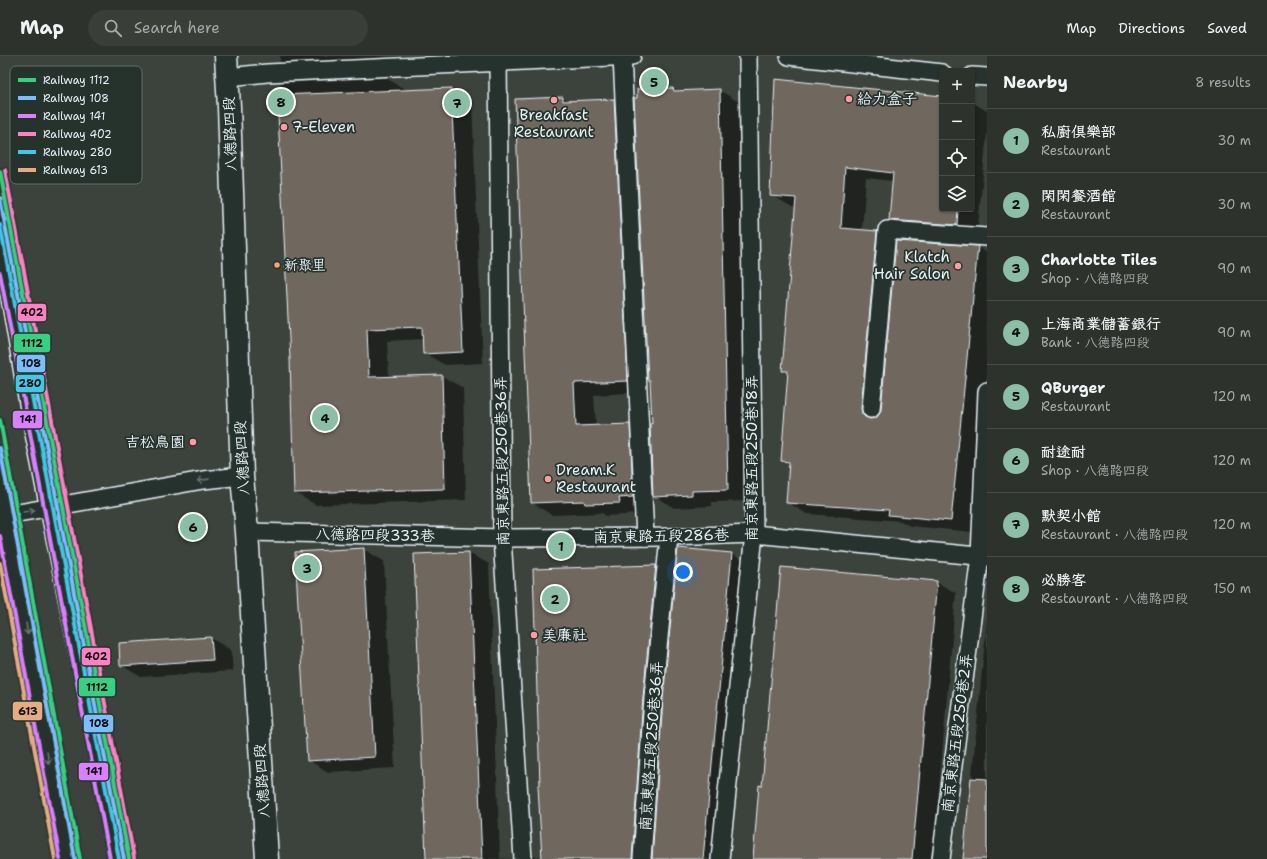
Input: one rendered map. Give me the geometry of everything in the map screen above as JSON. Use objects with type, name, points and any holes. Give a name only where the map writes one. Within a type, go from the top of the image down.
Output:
[{"type":"street","name":"八德路四段","points":[[227,66],[242,476],[247,532],[267,859]]},
{"type":"street","points":[[0,226],[31,406],[122,859]]},
{"type":"street","points":[[0,481],[15,556],[65,859]]},
{"type":"lane","points":[[622,56],[645,537]]},
{"type":"lane","points":[[227,66],[267,73],[498,59],[632,56]]},
{"type":"lane","name":"南京東路五段250巷18弄","points":[[720,859],[754,534],[748,56]]},
{"type":"lane","points":[[789,56],[939,72]]},
{"type":"lane","name":"南京東路五段250巷36弄","points":[[498,59],[502,538],[523,859]]},
{"type":"lane","points":[[975,76],[987,77]]},
{"type":"lane","points":[[871,409],[887,230],[987,237]]},
{"type":"lane","name":"南京東路五段250巷2弄","points":[[941,859],[983,557],[987,391]]},
{"type":"lane","points":[[7,515],[203,480],[242,476]]},
{"type":"lane","name":"八德路四段333巷","points":[[247,532],[502,538]]},
{"type":"lane","name":"南京東路五段286巷","points":[[502,538],[670,537],[754,534],[983,557]]},
{"type":"lane","name":"南京東路五段250巷36弄","points":[[642,859],[653,698],[670,537]]},
{"type":"building","points":[[775,79],[939,96],[939,212],[958,212],[957,225],[889,220],[893,173],[845,167],[841,228],[877,231],[861,408],[862,414],[870,419],[876,418],[881,410],[896,241],[978,246],[951,521],[888,515],[889,510],[786,503],[789,462],[781,461],[788,371],[782,371],[796,198],[770,196]]},
{"type":"building","points":[[451,88],[463,352],[423,354],[422,327],[367,329],[369,377],[442,375],[445,489],[294,493],[290,359],[278,114],[281,113],[280,95]]},
{"type":"building","points":[[673,88],[674,91],[720,89],[728,490],[692,491],[692,495],[653,497],[650,380],[648,380],[634,98],[637,98],[637,89]]},
{"type":"building","points":[[563,97],[563,101],[614,99],[628,381],[574,383],[576,426],[630,424],[633,497],[619,498],[620,503],[585,504],[584,501],[531,503],[515,99]]},
{"type":"building","points":[[364,548],[375,757],[307,761],[295,552]]},
{"type":"building","points":[[678,548],[732,553],[703,859],[652,859],[663,699]]},
{"type":"building","points":[[469,552],[482,859],[426,859],[414,554]]},
{"type":"building","points":[[656,565],[643,697],[632,859],[542,859],[538,786],[540,785],[533,569]]},
{"type":"building","points":[[781,567],[937,581],[912,859],[753,859],[759,785],[762,786]]},
{"type":"building","points":[[211,637],[213,660],[120,666],[119,643]]},
{"type":"building","points":[[971,778],[987,779],[987,859],[963,859]]},
{"type":"rail line","name":"402","points":[[5,170],[134,858]]},
{"type":"rail line","name":"1112","points":[[0,171],[129,859]]},
{"type":"rail line","name":"108","points":[[0,198],[124,859]]},
{"type":"rail line","name":"280","points":[[0,225],[119,859]]},
{"type":"rail line","name":"141","points":[[0,273],[110,859]]},
{"type":"rail line","name":"1112","points":[[0,420],[80,859]]},
{"type":"rail line","name":"108","points":[[0,448],[75,859]]},
{"type":"rail line","name":"141","points":[[0,536],[60,859]]},
{"type":"rail line","name":"613","points":[[0,563],[55,859]]},
{"type":"place","name":"QBurger","points":[[654,82]]},
{"type":"place","name":"給力盒子","points":[[849,99]]},
{"type":"place","name":"Breakfast Restaurant","points":[[554,100]]},
{"type":"place","name":"必勝客","points":[[281,102]]},
{"type":"place","name":"默契小館","points":[[457,103]]},
{"type":"place","name":"7-Eleven","points":[[284,127]]},
{"type":"place","name":"新聚里","points":[[277,265]]},
{"type":"place","name":"Klatch Hair Salon","points":[[958,266]]},
{"type":"place","name":"上海商業儲蓄銀行","points":[[325,418]]},
{"type":"place","name":"吉松鳥園","points":[[193,442]]},
{"type":"place","name":"Dream.K Restaurant","points":[[548,479]]},
{"type":"place","name":"耐途耐","points":[[193,527]]},
{"type":"place","name":"私廚俱樂部","points":[[561,546]]},
{"type":"place","name":"Charlotte Tiles","points":[[307,568]]},
{"type":"place","name":"閑閑餐酒館","points":[[555,599]]},
{"type":"place","name":"美廉社","points":[[534,635]]}]
